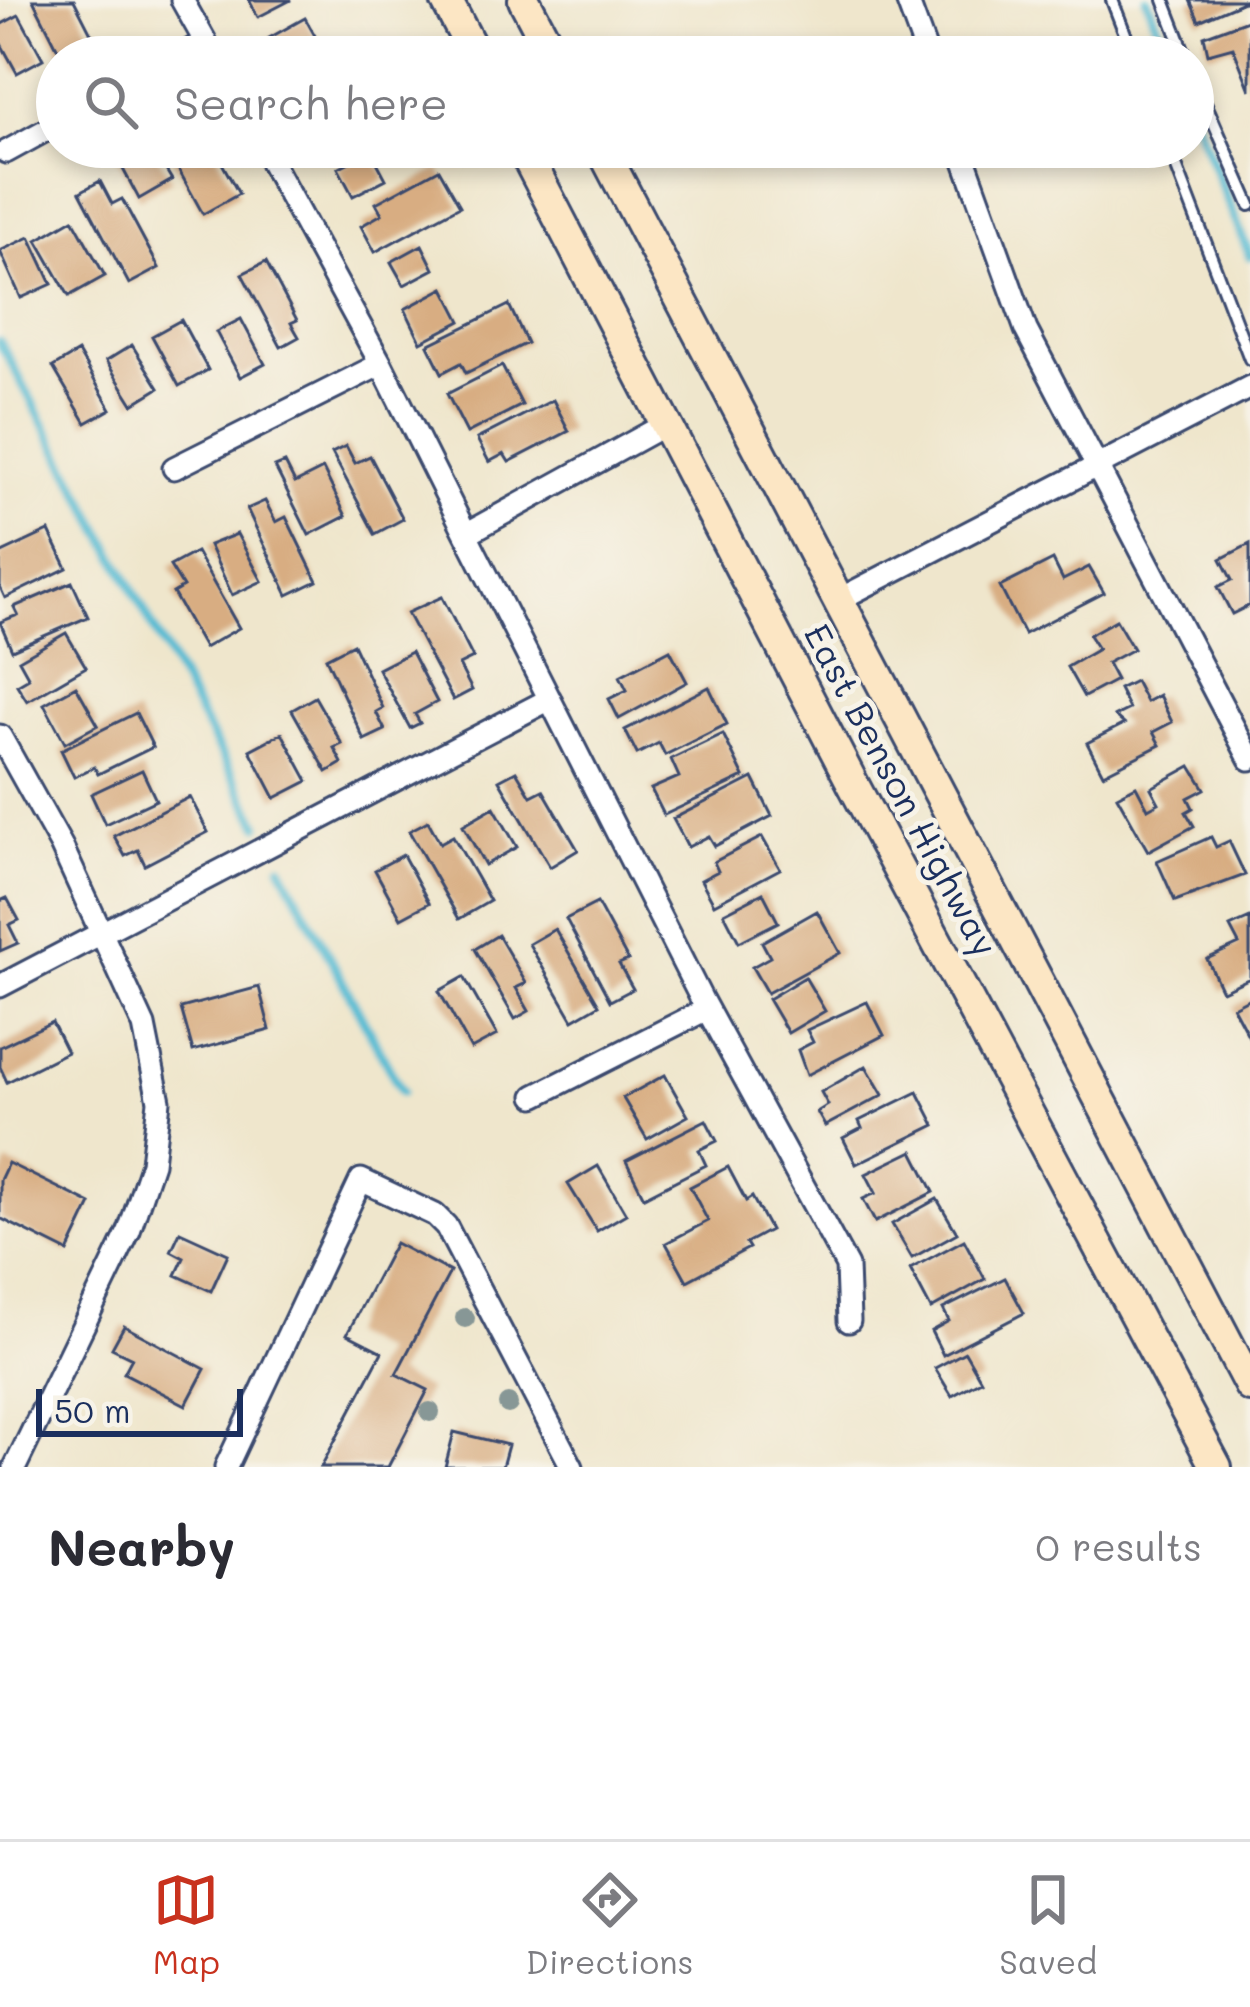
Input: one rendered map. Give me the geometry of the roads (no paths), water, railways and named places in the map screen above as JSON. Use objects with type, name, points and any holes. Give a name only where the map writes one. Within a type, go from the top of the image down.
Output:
[{"type":"main road","points":[[446,0],[465,36]]},
{"type":"main road","points":[[524,0],[543,36]]},
{"type":"main road","name":"East Benson Highway","points":[[533,168],[1216,1467]]},
{"type":"main road","name":"East Benson Highway","points":[[612,168],[1250,1386]]},
{"type":"street","points":[[182,0],[202,36]]},
{"type":"street","points":[[908,0],[921,36]]},
{"type":"street","points":[[7,152],[36,136]]},
{"type":"street","points":[[274,168],[381,364],[707,1009],[847,1266],[849,1321]]},
{"type":"street","points":[[968,168],[1026,330],[1250,759]]},
{"type":"street","points":[[174,468],[381,364]]},
{"type":"street","points":[[838,600],[1250,387]]},
{"type":"street","points":[[466,534],[666,424]]},
{"type":"street","points":[[0,986],[550,698]]},
{"type":"street","points":[[1229,718],[1250,708]]},
{"type":"street","points":[[0,736],[61,845],[144,1026],[159,1101],[152,1162],[129,1231],[14,1467]]},
{"type":"street","points":[[535,1096],[707,1009]]},
{"type":"street","points":[[226,1467],[361,1180],[435,1215],[446,1226],[572,1467]]},
{"type":"lane","points":[[1112,0],[1126,36]]},
{"type":"lane","points":[[1164,0],[1178,36]]},
{"type":"lane","points":[[1214,123],[1250,205]]},
{"type":"lane","points":[[1176,168],[1250,359]]},
{"type":"waterway","points":[[1147,0],[1162,36]]},
{"type":"waterway","points":[[1214,167],[1250,256]]},
{"type":"waterway","points":[[0,342],[259,825]]},
{"type":"waterway","points":[[281,866],[402,1092]]}]
